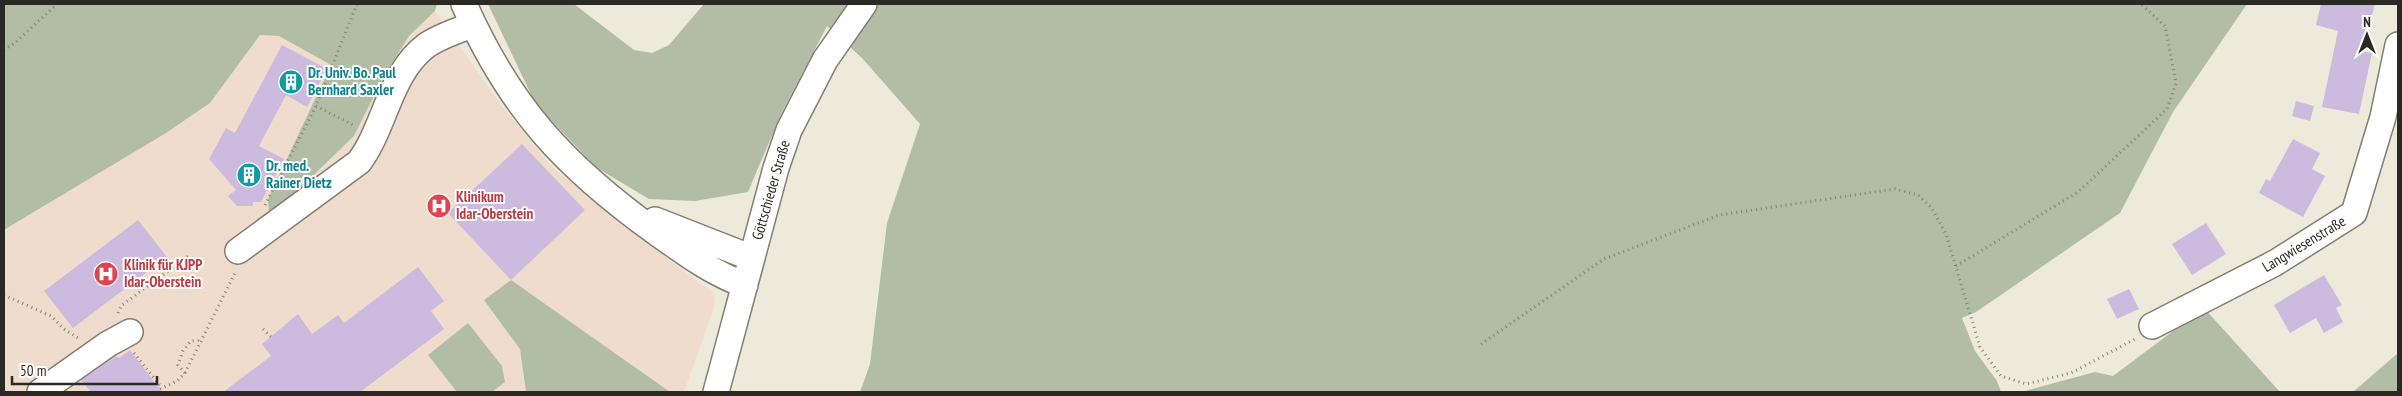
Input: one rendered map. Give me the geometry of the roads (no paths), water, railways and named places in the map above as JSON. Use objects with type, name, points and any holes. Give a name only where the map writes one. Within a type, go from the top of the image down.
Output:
[{"type":"street","name":"Göttschieder Straße","points":[[716,392],[789,130],[826,60],[864,4]]},
{"type":"street","points":[[238,251],[359,162],[375,136],[393,92],[410,62],[428,44],[455,31],[469,14],[510,89],[528,116],[573,166],[623,208],[714,272],[745,285]]},
{"type":"street","name":"Langwiesenstraße","points":[[2152,326],[2275,263],[2354,214],[2383,117],[2398,45]]},
{"type":"street","points":[[623,208],[752,258]]},
{"type":"street","points":[[40,392],[119,338]]},
{"type":"place","name":"Dr. Univ. Bo. Paul Bernhard Saxler","points":[[291,82]]},
{"type":"place","name":"Dr. med. Rainer Dietz","points":[[249,175]]},
{"type":"place","name":"Klinikum Idar-Oberstein","points":[[439,206]]},
{"type":"place","name":"Klinik für KJPP Idar-Oberstein","points":[[106,274]]}]
